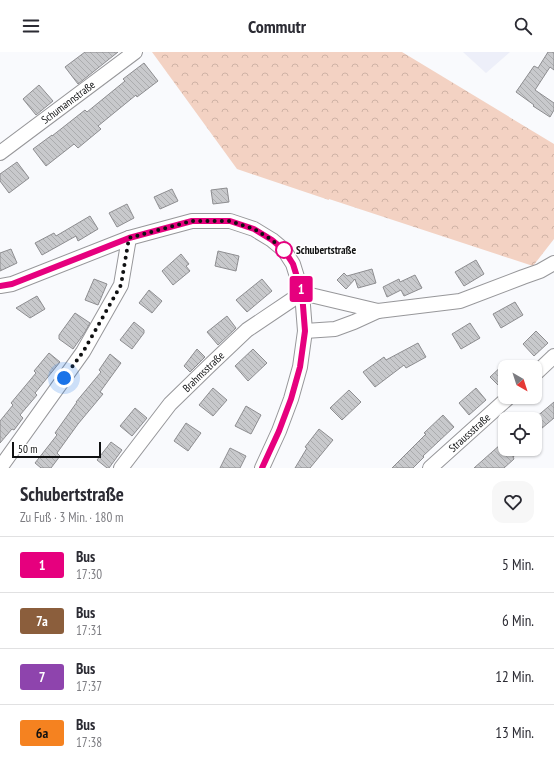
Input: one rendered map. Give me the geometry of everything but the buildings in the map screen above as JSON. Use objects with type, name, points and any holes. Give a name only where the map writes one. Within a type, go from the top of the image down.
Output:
[{"type":"street","name":"Schumannstraße","points":[[0,153],[135,52]]},
{"type":"street","points":[[0,286],[12,284],[129,238],[192,221],[230,221],[254,229],[272,240],[284,250],[293,264],[302,293],[305,331],[300,367],[291,399],[279,431],[262,468]]},
{"type":"street","points":[[0,468],[83,352],[121,285],[129,238]]},
{"type":"street","points":[[305,331],[335,329],[378,311],[460,301],[540,271],[554,263]]},
{"type":"street","points":[[302,293],[378,311]]},
{"type":"street","name":"Brahmsstraße","points":[[121,468],[170,404],[209,366],[247,330],[302,293]]},
{"type":"street","points":[[542,367],[554,356]]},
{"type":"street","name":"Straussstraße","points":[[430,468],[501,404]]},
{"type":"shaded area","points":[[463,52],[510,52],[486,73]]},
{"type":"green space","points":[[152,52],[402,52],[554,144],[554,239],[533,266],[237,169]]},
{"type":"bus line","name":"1","points":[[0,286],[12,284],[129,238],[192,221],[230,221],[254,229],[272,240],[284,250],[293,264],[302,293],[305,331],[300,367],[291,399],[279,431],[262,468]]},
{"type":"place","name":"Schubertstraße","points":[[284,250]]},
{"type":"route","points":[[64,378],[83,352],[121,285],[129,238],[192,221],[230,221],[254,229],[272,240],[284,250]]}]
